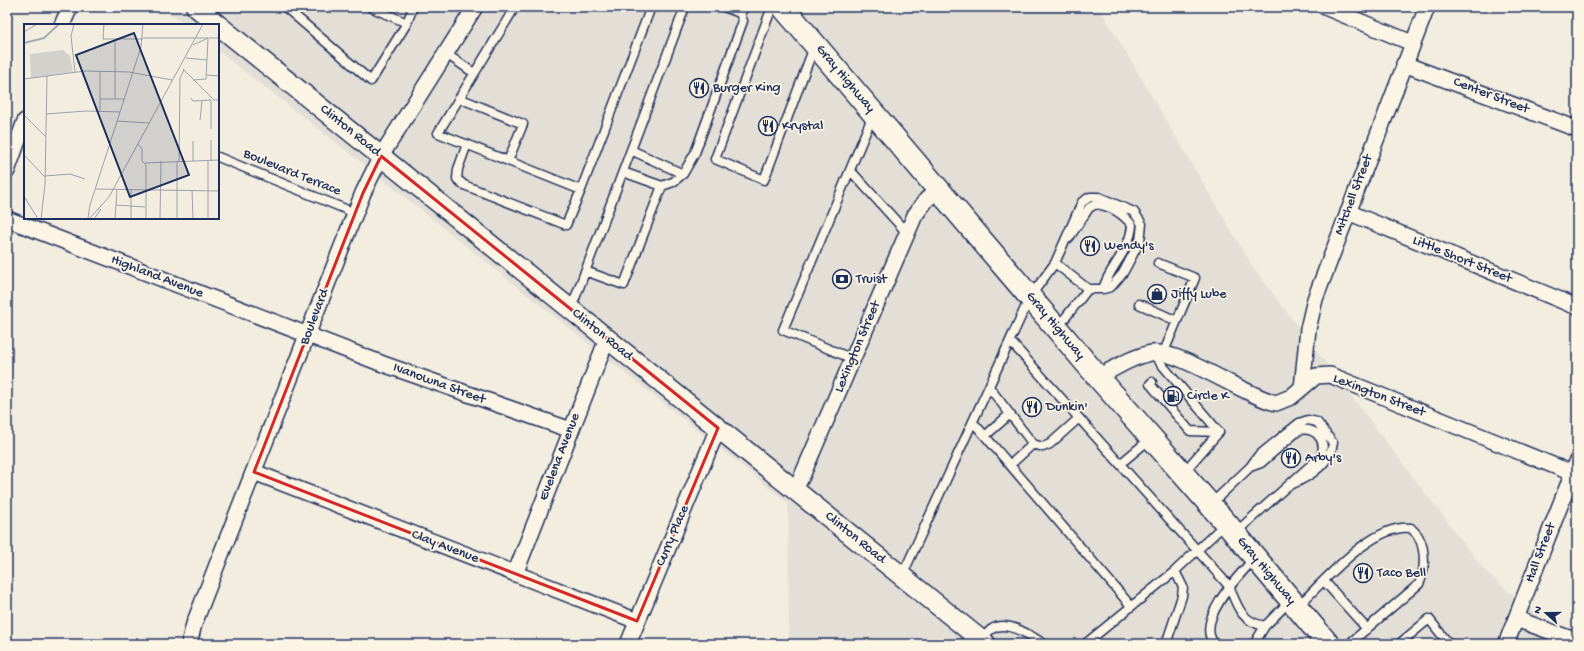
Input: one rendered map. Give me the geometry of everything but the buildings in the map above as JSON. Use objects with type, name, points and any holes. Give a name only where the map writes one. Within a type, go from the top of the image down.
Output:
[{"type":"highway","name":"Gray Highway","points":[[783,7],[1056,329],[1230,528],[1328,644]]},
{"type":"street","points":[[62,24],[70,7]]},
{"type":"street","name":"Clinton Road","points":[[196,7],[217,24]]},
{"type":"street","name":"Boulevard","points":[[189,644],[197,616],[355,214],[381,156],[475,7]]},
{"type":"street","points":[[1325,7],[1412,43]]},
{"type":"street","name":"Mitchell Street","points":[[1302,388],[1308,329],[1314,299],[1427,7]]},
{"type":"street","name":"Clinton Road","points":[[219,26],[984,642]]},
{"type":"street","name":"Center Street","points":[[1404,64],[1577,129]]},
{"type":"street","points":[[7,171],[24,124]]},
{"type":"street","name":"Lexington Street","points":[[794,489],[802,476],[914,215],[927,199],[939,190]]},
{"type":"street","name":"Little Short Street","points":[[1348,212],[1577,307]]},
{"type":"street","name":"Highland Avenue","points":[[7,219],[308,335]]},
{"type":"street","name":"Ivanowna Street","points":[[308,335],[382,364],[570,430]]},
{"type":"street","name":"Evelena Avenue","points":[[515,574],[570,430],[607,339]]},
{"type":"street","points":[[1098,377],[1132,359],[1158,353]]},
{"type":"street","name":"Lexington Street","points":[[1158,353],[1185,361],[1268,401],[1276,403],[1284,401],[1316,376],[1330,375],[1575,470]]},
{"type":"street","name":"Curry Place","points":[[628,644],[718,428]]},
{"type":"street","name":"Hall Street","points":[[1506,644],[1575,470]]},
{"type":"street","name":"Clay Avenue","points":[[254,472],[637,621]]},
{"type":"street","points":[[1516,619],[1577,641]]},
{"type":"lane","points":[[285,7],[371,81],[407,23],[413,7]]},
{"type":"lane","points":[[370,7],[407,23]]},
{"type":"lane","points":[[515,7],[438,133],[581,190]]},
{"type":"lane","points":[[467,144],[458,169],[457,179],[464,185],[566,225],[581,190],[651,7]]},
{"type":"lane","points":[[571,310],[685,7]]},
{"type":"lane","points":[[623,172],[662,186],[673,182],[683,174],[695,152],[743,21],[743,10],[724,7]]},
{"type":"lane","points":[[772,7],[715,159],[764,180],[815,44]]},
{"type":"lane","points":[[445,53],[474,73]]},
{"type":"lane","points":[[459,98],[523,124],[508,161]]},
{"type":"lane","points":[[853,359],[783,330],[874,113]]},
{"type":"lane","points":[[631,150],[683,174]]},
{"type":"lane","name":"Boulevard Terrace","points":[[219,157],[355,214]]},
{"type":"lane","points":[[850,170],[907,233]]},
{"type":"lane","points":[[585,271],[624,285],[662,186]]},
{"type":"lane","points":[[902,576],[1030,297],[1055,263],[1082,202],[1090,196],[1098,196],[1134,212],[1142,224],[1140,241],[1122,273],[1111,287],[1103,289],[1088,289],[1055,263]]},
{"type":"lane","points":[[1158,263],[1195,278],[1177,321],[1158,353],[1165,371],[1219,432]]},
{"type":"lane","points":[[1056,329],[1088,289]]},
{"type":"lane","points":[[1139,304],[1177,321]]},
{"type":"lane","points":[[1010,341],[1228,586],[1243,616],[1254,624],[1264,626]]},
{"type":"lane","points":[[1152,382],[1150,384],[1190,431],[1219,432]]},
{"type":"lane","points":[[989,387],[1033,444],[1043,447],[1050,444],[1079,418]]},
{"type":"lane","points":[[985,436],[1010,414]]},
{"type":"lane","points":[[1085,644],[1175,571],[1197,551],[1288,486],[1305,480],[1326,461],[1332,453],[1333,443],[1317,422],[1308,420],[1299,423],[1258,456],[1250,467],[1210,505]]},
{"type":"lane","points":[[973,422],[1131,606]]},
{"type":"lane","points":[[1182,473],[1219,432]]},
{"type":"lane","points":[[1120,464],[1151,438]]},
{"type":"lane","points":[[1010,465],[1033,444]]},
{"type":"lane","points":[[1254,644],[1264,626],[1324,581],[1359,548],[1376,536],[1402,527],[1411,528],[1419,538],[1424,557],[1423,577],[1419,584],[1349,644]]},
{"type":"lane","points":[[1215,644],[1210,632],[1209,622],[1228,586],[1255,558]]},
{"type":"lane","points":[[1166,644],[1182,596],[1183,587],[1175,571]]},
{"type":"lane","points":[[1324,581],[1367,629]]},
{"type":"lane","points":[[1399,644],[1429,619],[1449,644]]},
{"type":"lane","points":[[984,642],[992,629],[1001,625],[1011,627],[1044,644]]},
{"type":"highlighted area","points":[[381,156],[718,428],[637,621],[254,472],[363,193]]},
{"type":"shaded area","points":[[162,7],[1099,7],[1254,269],[1485,571],[1570,644],[789,644],[788,503],[361,162],[219,52],[219,24],[184,24]]},
{"type":"place","name":"Burger King","points":[[699,88]]},
{"type":"place","name":"Krystal","points":[[768,126]]},
{"type":"place","name":"Wendy's","points":[[1090,246]]},
{"type":"place","name":"Truist","points":[[842,279]]},
{"type":"place","name":"Jiffy Lube","points":[[1157,294]]},
{"type":"place","name":"Circle K","points":[[1173,396]]},
{"type":"place","name":"Dunkin'","points":[[1032,407]]},
{"type":"place","name":"Arby's","points":[[1291,458]]},
{"type":"place","name":"Taco Bell","points":[[1363,573]]}]
